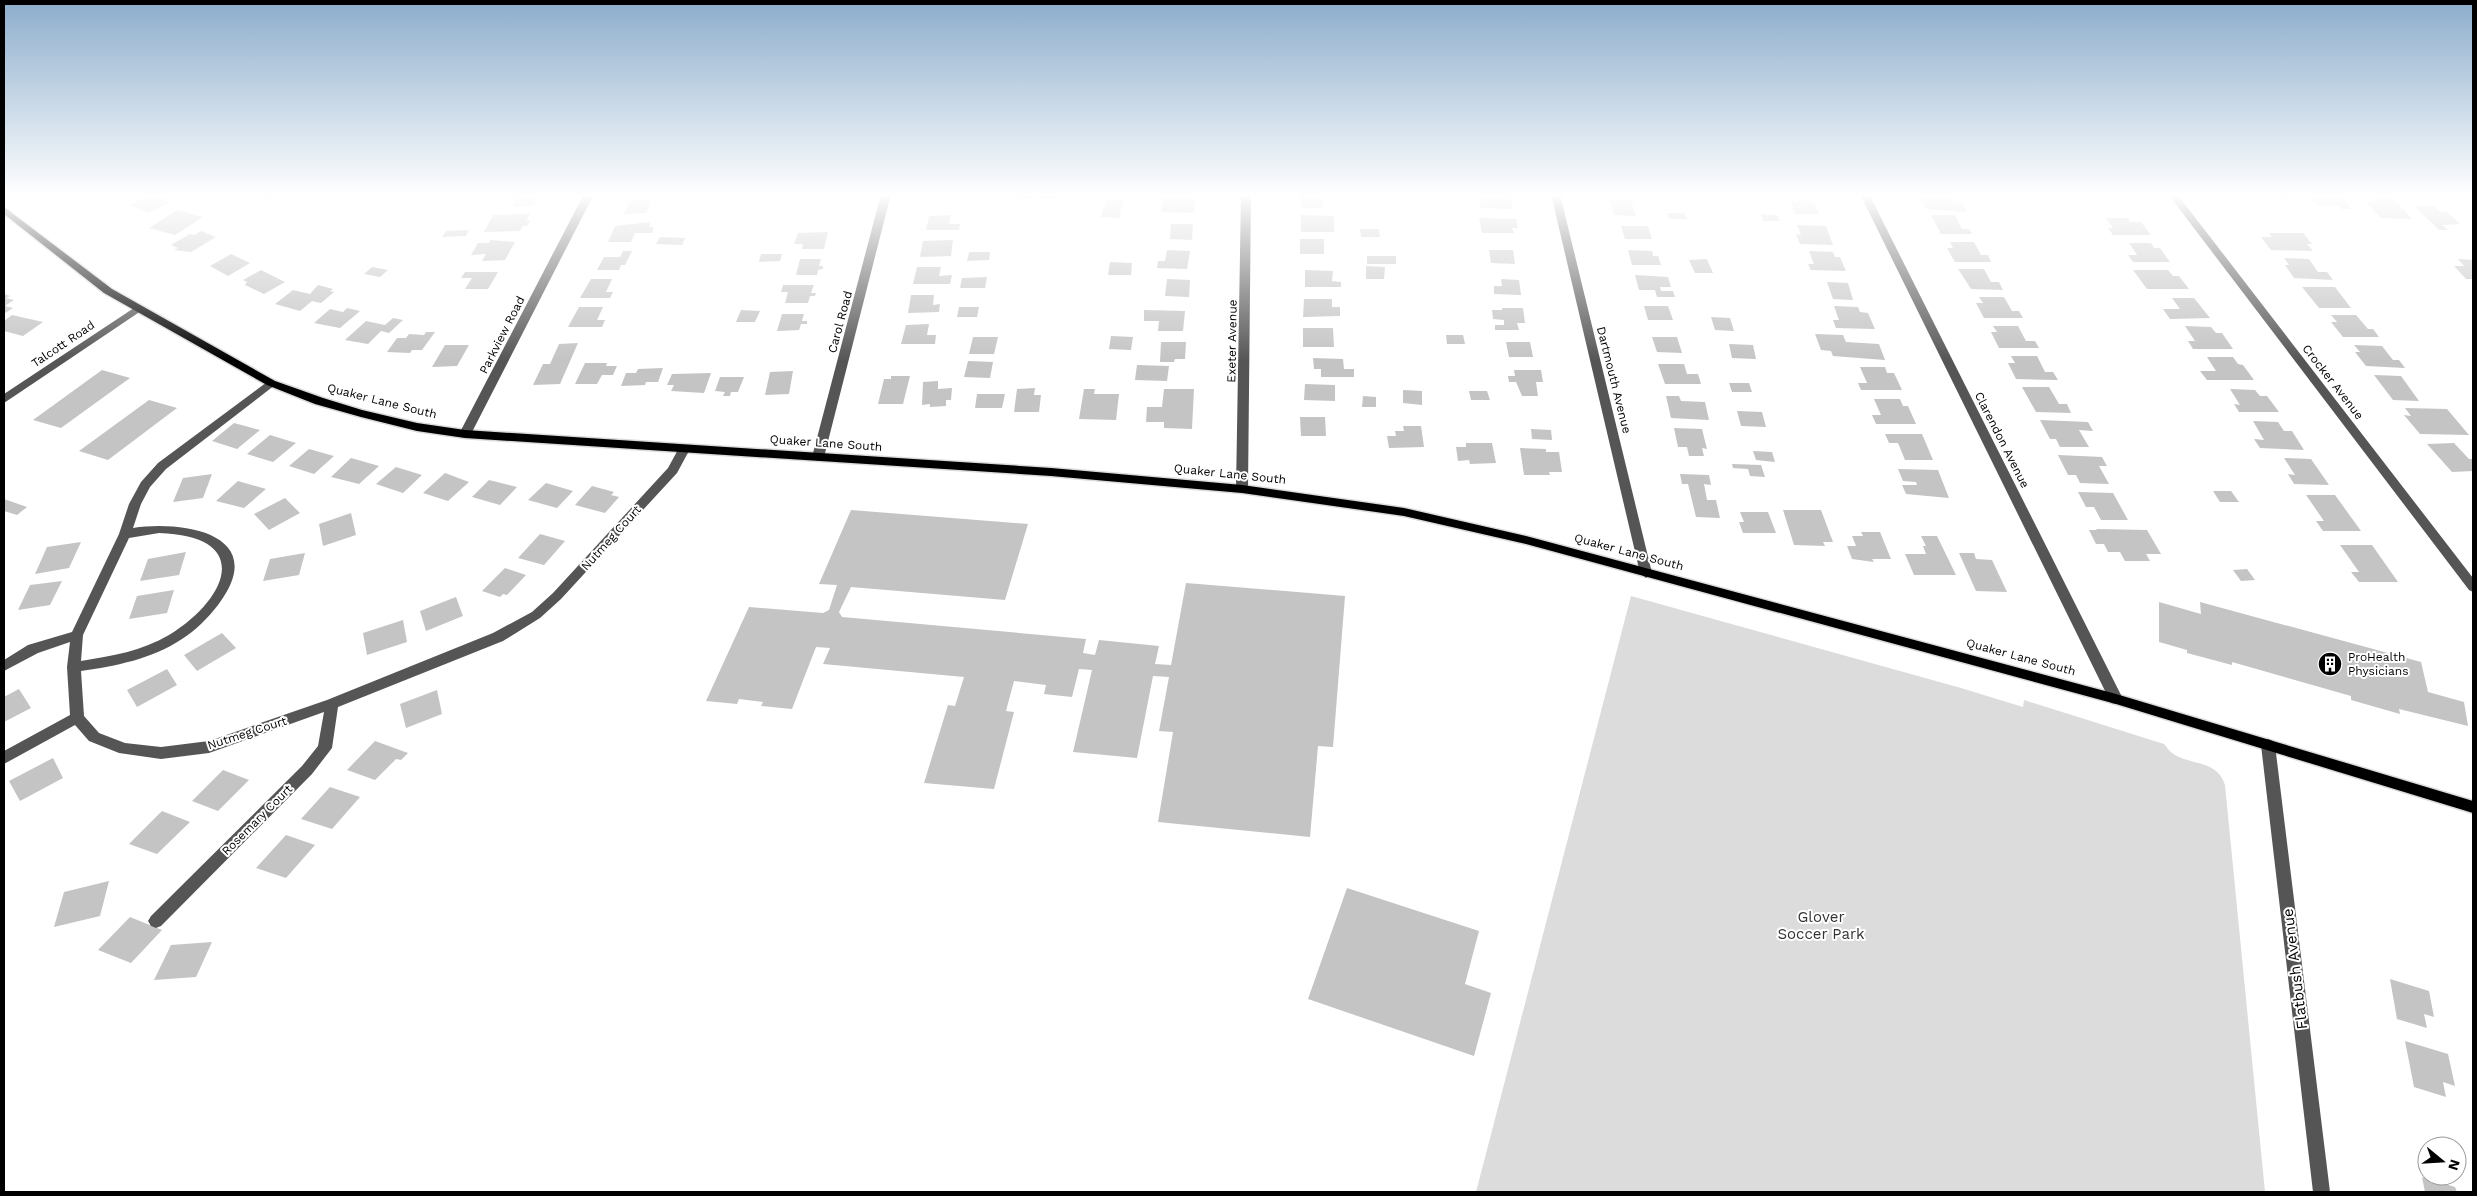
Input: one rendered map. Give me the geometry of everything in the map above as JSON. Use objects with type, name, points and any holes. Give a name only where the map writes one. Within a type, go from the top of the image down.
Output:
[{"type":"main road","name":"Quaker Lane South","points":[[54,250],[80,271],[137,309],[271,382],[318,401],[361,414],[417,427],[464,434],[684,450],[1051,472],[1242,490],[1344,503],[1442,520],[1847,625],[2116,699],[2473,807]]},
{"type":"street","name":"Parkview Road","points":[[464,434],[560,250]]},
{"type":"street","name":"Carol Road","points":[[818,457],[872,250]]},
{"type":"street","name":"Exeter Avenue","points":[[1242,490],[1245,250]]},
{"type":"street","name":"Dartmouth Avenue","points":[[1568,250],[1646,573]]},
{"type":"street","name":"Clarendon Avenue","points":[[1892,250],[2116,699]]},
{"type":"street","name":"Crocker Avenue","points":[[2215,250],[2473,587]]},
{"type":"street","name":"Talcott Road","points":[[4,399],[137,309]]},
{"type":"street","points":[[4,758],[77,718],[74,667],[77,635],[125,534],[135,504],[145,485],[162,466],[271,382]]},
{"type":"street","name":"Nutmeg Court","points":[[77,718],[94,737],[124,749],[161,753],[209,747],[332,704],[498,636],[536,614],[576,576],[667,477],[684,450]]},
{"type":"street","points":[[74,667],[120,660],[172,639],[194,622],[210,605],[226,581],[230,566],[226,552],[215,542],[199,534],[159,529],[125,534]]},
{"type":"street","points":[[4,666],[33,649],[77,635]]},
{"type":"street","name":"Rosemary Court","points":[[156,921],[307,770],[325,748],[332,704]]},
{"type":"street","name":"Flatbush Avenue","points":[[2268,746],[2322,1192]]},
{"type":"green space","name":"Glover Soccer Park","points":[[1631,596],[2023,707],[2024,700],[2164,744],[2179,757],[2202,764],[2216,771],[2225,785],[2265,1192],[1476,1192]]},
{"type":"building","points":[[174,250],[195,250],[191,252]]},
{"type":"building","points":[[474,250],[511,250],[505,260],[482,261],[486,254],[471,255]]},
{"type":"building","points":[[921,250],[952,250],[951,256],[920,257]]},
{"type":"building","points":[[1167,250],[1190,251],[1187,269],[1157,268],[1158,261],[1165,261]]},
{"type":"building","points":[[1300,250],[1324,250],[1324,254],[1300,254]]},
{"type":"building","points":[[1489,250],[1513,250],[1515,264],[1491,263]]},
{"type":"building","points":[[1628,250],[1652,251],[1653,256],[1658,256],[1661,265],[1632,265]]},
{"type":"building","points":[[1948,250],[1978,250],[1981,255],[1988,255],[1991,262],[1955,262]]},
{"type":"building","points":[[2134,250],[2161,250],[2170,262],[2133,262],[2128,255],[2137,255]]},
{"type":"building","points":[[2271,250],[2312,250],[2313,251]]},
{"type":"building","points":[[623,251],[632,251],[625,265],[621,265],[619,270],[597,270],[604,257],[620,257]]},
{"type":"building","points":[[1809,251],[1833,252],[1835,257],[1840,257],[1846,271],[1811,270],[1808,264],[1814,264]]},
{"type":"building","points":[[969,252],[990,252],[989,260],[967,261]]},
{"type":"building","points":[[231,254],[250,263],[228,276],[210,266]]},
{"type":"building","points":[[761,254],[782,254],[780,261],[759,262]]},
{"type":"building","points":[[1367,256],[1396,256],[1396,264],[1367,264]]},
{"type":"building","points":[[2284,258],[2309,259],[2318,272],[2327,272],[2333,280],[2294,278],[2285,265],[2289,265]]},
{"type":"building","points":[[800,259],[821,259],[819,266],[823,266],[823,269],[818,270],[817,275],[796,275]]},
{"type":"building","points":[[1707,259],[1713,273],[1695,273],[1689,260]]},
{"type":"building","points":[[2458,259],[2473,260],[2473,279],[2466,279],[2454,266],[2464,266]]},
{"type":"building","points":[[1110,262],[1132,263],[1131,275],[1108,275]]},
{"type":"building","points":[[1366,266],[1385,267],[1384,279],[1366,279]]},
{"type":"building","points":[[372,267],[388,270],[380,277],[364,274]]},
{"type":"building","points":[[917,267],[941,267],[939,276],[952,275],[950,284],[913,284]]},
{"type":"building","points":[[1958,269],[1984,269],[1991,282],[1999,282],[2003,290],[1971,289]]},
{"type":"building","points":[[261,270],[285,282],[264,294],[245,285],[247,282],[243,280]]},
{"type":"building","points":[[1305,270],[1333,271],[1332,281],[1341,282],[1341,287],[1305,287]]},
{"type":"building","points":[[2133,270],[2168,270],[2173,276],[2179,276],[2189,289],[2147,289]]},
{"type":"building","points":[[465,272],[498,272],[488,289],[465,289],[472,278],[461,278]]},
{"type":"building","points":[[1635,275],[1668,277],[1671,287],[1660,287],[1661,291],[1673,291],[1675,297],[1657,297],[1655,290],[1639,290]]},
{"type":"building","points":[[987,277],[985,288],[960,288],[962,278]]},
{"type":"building","points":[[591,279],[612,279],[606,292],[613,292],[610,298],[580,298]]},
{"type":"building","points":[[1167,279],[1190,280],[1189,297],[1165,296]]},
{"type":"building","points":[[1501,279],[1519,280],[1521,295],[1494,294],[1494,286],[1502,286]]},
{"type":"building","points":[[1827,282],[1848,283],[1853,300],[1833,299]]},
{"type":"building","points":[[318,285],[333,289],[330,291],[334,292],[321,303],[312,301],[300,311],[275,304],[293,290],[310,294]]},
{"type":"building","points":[[783,285],[814,285],[811,293],[816,293],[815,296],[810,296],[808,303],[785,303],[788,292],[781,292]]},
{"type":"building","points":[[2302,287],[2335,287],[2351,308],[2319,308]]},
{"type":"building","points":[[4,294],[10,296],[6,298],[14,300],[5,306],[13,308],[4,314]]},
{"type":"building","points":[[911,295],[934,295],[933,305],[940,304],[939,312],[908,313]]},
{"type":"building","points":[[1979,297],[2004,297],[2012,311],[2019,311],[2023,318],[1984,318],[1976,303],[1983,303]]},
{"type":"building","points":[[2172,298],[2194,298],[2210,318],[2170,319],[2163,309],[2180,309]]},
{"type":"building","points":[[1304,299],[1332,299],[1332,307],[1340,307],[1340,316],[1303,317]]},
{"type":"building","points":[[1644,306],[1668,306],[1673,320],[1648,320]]},
{"type":"building","points":[[1834,306],[1858,307],[1860,312],[1868,313],[1875,329],[1836,328],[1833,320],[1839,320]]},
{"type":"building","points":[[579,307],[603,307],[597,320],[605,320],[602,327],[568,327]]},
{"type":"building","points":[[959,307],[979,307],[977,317],[957,317]]},
{"type":"building","points":[[347,308],[360,311],[340,328],[314,323],[330,309],[343,312]]},
{"type":"building","points":[[1502,308],[1523,308],[1525,323],[1517,323],[1519,330],[1495,330],[1495,325],[1504,325],[1504,320],[1493,319],[1492,310],[1502,310]]},
{"type":"building","points":[[741,310],[760,311],[755,322],[736,322]]},
{"type":"building","points":[[1144,310],[1185,311],[1183,331],[1158,331],[1159,321],[1144,321]]},
{"type":"building","points":[[782,314],[804,314],[802,321],[807,321],[807,324],[801,324],[799,330],[777,331]]},
{"type":"building","points":[[12,315],[43,322],[23,336],[4,331],[4,321]]},
{"type":"building","points":[[2331,315],[2356,315],[2368,329],[2373,329],[2379,337],[2343,337],[2331,322],[2337,322]]},
{"type":"building","points":[[1711,317],[1730,318],[1734,331],[1715,330]]},
{"type":"building","points":[[393,318],[403,320],[389,333],[381,331],[368,344],[345,340],[366,321],[385,325]]},
{"type":"building","points":[[929,324],[927,335],[936,335],[935,344],[901,344],[906,325]]},
{"type":"building","points":[[1993,326],[2018,326],[2026,341],[2035,341],[2039,348],[1999,348],[1991,332],[1997,332]]},
{"type":"building","points":[[2185,326],[2211,327],[2216,333],[2222,333],[2233,349],[2193,349],[2188,341],[2195,341]]},
{"type":"building","points":[[1303,328],[1333,328],[1334,347],[1303,347]]},
{"type":"building","points":[[426,332],[435,332],[422,350],[412,350],[410,353],[387,352],[397,338],[406,338],[409,334],[424,335]]},
{"type":"building","points":[[1815,334],[1843,335],[1846,342],[1879,344],[1885,360],[1833,356],[1831,351],[1821,350]]},
{"type":"building","points":[[1446,335],[1463,335],[1465,344],[1447,344]]},
{"type":"building","points":[[1111,336],[1133,337],[1131,350],[1109,349]]},
{"type":"building","points":[[973,337],[998,337],[994,354],[969,354]]},
{"type":"building","points":[[1652,337],[1677,337],[1682,353],[1657,352]]},
{"type":"building","points":[[1161,342],[1186,342],[1185,359],[1175,359],[1174,362],[1160,362]]},
{"type":"building","points":[[1506,342],[1530,342],[1533,357],[1509,357]]},
{"type":"building","points":[[578,343],[560,384],[533,385],[543,364],[550,364],[559,344]]},
{"type":"building","points":[[1729,344],[1753,345],[1756,359],[1732,358]]},
{"type":"building","points":[[445,345],[469,345],[457,366],[432,367]]},
{"type":"building","points":[[2354,345],[2382,346],[2393,360],[2399,360],[2405,368],[2366,366],[2355,352],[2360,352]]},
{"type":"building","points":[[2011,356],[2037,356],[2045,372],[2053,372],[2058,380],[2016,379],[2008,363],[2015,363]]},
{"type":"building","points":[[2207,357],[2233,357],[2238,364],[2243,365],[2254,380],[2207,380],[2200,371],[2216,371]]},
{"type":"building","points":[[1313,358],[1343,359],[1344,369],[1354,369],[1354,377],[1321,377],[1321,369],[1314,369]]},
{"type":"building","points":[[968,361],[993,362],[990,378],[964,377]]},
{"type":"building","points":[[585,363],[607,363],[606,366],[617,366],[613,375],[602,375],[597,384],[575,384]]},
{"type":"building","points":[[1658,364],[1684,364],[1687,374],[1698,374],[1701,384],[1665,384]]},
{"type":"building","points":[[1137,365],[1169,366],[1167,381],[1135,380]]},
{"type":"building","points":[[1860,367],[1885,367],[1887,373],[1894,373],[1902,390],[1861,390],[1858,383],[1867,383]]},
{"type":"building","points":[[663,368],[658,382],[646,382],[645,385],[621,386],[626,373],[636,373],[638,369]]},
{"type":"building","points":[[102,370],[130,378],[61,428],[33,420]]},
{"type":"building","points":[[1514,370],[1541,370],[1543,382],[1536,382],[1538,396],[1522,396],[1516,382],[1509,382],[1508,376],[1515,376]]},
{"type":"building","points":[[793,371],[789,394],[765,395],[770,372]]},
{"type":"building","points":[[711,373],[704,393],[671,391],[674,385],[667,385],[672,374]]},
{"type":"building","points":[[2374,375],[2401,376],[2419,401],[2393,400]]},
{"type":"building","points":[[891,376],[910,376],[903,404],[878,404],[884,379],[891,379]]},
{"type":"building","points":[[720,377],[744,377],[738,392],[731,392],[730,396],[723,396],[725,392],[715,391]]},
{"type":"building","points":[[938,381],[938,389],[952,388],[951,400],[946,400],[946,406],[930,407],[930,404],[922,405],[923,382]]},
{"type":"building","points":[[1729,383],[1749,383],[1752,392],[1732,392]]},
{"type":"building","points":[[1305,384],[1335,385],[1335,401],[1304,400]]},
{"type":"building","points":[[2022,387],[2049,387],[2059,404],[2067,404],[2071,413],[2036,412]]},
{"type":"building","points":[[1035,388],[1034,395],[1041,395],[1039,412],[1014,412],[1017,389]]},
{"type":"building","points":[[1084,389],[1095,389],[1094,394],[1119,394],[1116,420],[1079,419]]},
{"type":"building","points":[[1164,389],[1194,389],[1192,429],[1164,428],[1164,422],[1146,422],[1147,407],[1162,407]]},
{"type":"building","points":[[2230,389],[2255,390],[2260,396],[2267,396],[2279,412],[2239,412],[2234,404],[2240,405]]},
{"type":"building","points":[[1403,390],[1422,391],[1422,405],[1403,403]]},
{"type":"building","points":[[1469,391],[1487,391],[1490,400],[1471,400]]},
{"type":"building","points":[[977,394],[1005,394],[1002,408],[975,408]]},
{"type":"building","points":[[1363,396],[1376,397],[1376,407],[1362,407]]},
{"type":"building","points":[[1666,396],[1679,396],[1681,401],[1705,402],[1709,420],[1671,418]]},
{"type":"building","points":[[1874,399],[1900,399],[1903,406],[1908,406],[1916,424],[1876,424],[1872,415],[1881,415]]},
{"type":"building","points":[[149,400],[177,408],[108,460],[79,451]]},
{"type":"building","points":[[2405,408],[2447,409],[2469,435],[2420,434],[2404,415],[2411,416]]},
{"type":"building","points":[[1737,411],[1762,412],[1766,427],[1741,426]]},
{"type":"building","points":[[1300,417],[1325,417],[1326,436],[1301,436]]},
{"type":"building","points":[[2040,420],[2088,422],[2093,431],[2079,430],[2089,447],[2060,447],[2056,439],[2050,439]]},
{"type":"building","points":[[2253,421],[2278,422],[2284,431],[2292,431],[2304,450],[2260,448],[2254,439],[2264,440]]},
{"type":"building","points":[[234,423],[260,430],[237,449],[212,441]]},
{"type":"building","points":[[1403,426],[1421,426],[1424,447],[1389,448],[1387,436],[1396,436],[1395,431],[1404,431]]},
{"type":"building","points":[[1674,428],[1702,429],[1707,449],[1702,448],[1704,456],[1689,456],[1687,447],[1678,447]]},
{"type":"building","points":[[1531,429],[1551,430],[1552,440],[1532,439]]},
{"type":"building","points":[[1885,434],[1922,434],[1933,460],[1905,460],[1898,443],[1889,443]]},
{"type":"building","points":[[270,435],[296,443],[273,462],[247,454]]},
{"type":"building","points":[[1466,443],[1492,443],[1496,463],[1470,464],[1469,460],[1458,461],[1456,447],[1466,447]]},
{"type":"building","points":[[2454,443],[2469,459],[2473,459],[2473,471],[2452,472],[2427,444]]},
{"type":"building","points":[[1520,448],[1546,449],[1546,452],[1559,452],[1562,472],[1549,472],[1550,475],[1524,475]]},
{"type":"building","points":[[309,449],[334,456],[314,474],[289,466]]},
{"type":"building","points":[[1753,451],[1772,452],[1775,462],[1756,460]]},
{"type":"building","points":[[2058,455],[2102,457],[2107,466],[2099,466],[2109,484],[2080,483],[2076,475],[2068,475]]},
{"type":"building","points":[[351,458],[379,466],[359,484],[331,477]]},
{"type":"building","points":[[2284,458],[2311,459],[2329,485],[2294,484],[2288,474],[2295,475]]},
{"type":"building","points":[[1732,464],[1761,465],[1765,477],[1750,476],[1748,469],[1733,468]]},
{"type":"building","points":[[396,467],[422,475],[403,493],[376,484]]},
{"type":"building","points":[[1898,469],[1938,470],[1949,498],[1906,494],[1902,485],[1917,485],[1916,482],[1903,481]]},
{"type":"building","points":[[445,473],[469,482],[448,501],[423,493]]},
{"type":"building","points":[[212,474],[203,498],[173,502],[183,478]]},
{"type":"building","points":[[1680,474],[1709,475],[1711,485],[1704,484],[1707,500],[1716,500],[1720,518],[1696,517],[1688,484],[1682,484]]},
{"type":"building","points":[[489,480],[517,487],[500,505],[472,497]]},
{"type":"building","points":[[238,481],[266,489],[244,508],[216,501]]},
{"type":"building","points":[[546,483],[573,491],[557,508],[528,500]]},
{"type":"building","points":[[592,486],[614,492],[611,495],[619,497],[605,513],[575,505]]},
{"type":"building","points":[[2213,491],[2231,491],[2239,502],[2220,502]]},
{"type":"building","points":[[2078,492],[2113,493],[2128,520],[2101,520],[2094,507],[2086,507]]},
{"type":"building","points":[[2306,495],[2335,495],[2361,531],[2323,531],[2316,521],[2324,521]]},
{"type":"building","points":[[285,498],[300,513],[269,530],[254,514]]},
{"type":"building","points":[[4,499],[27,507],[17,515],[4,511]]},
{"type":"building","points":[[851,510],[1028,524],[1005,600],[851,587],[839,612],[842,617],[1086,639],[1083,653],[1095,655],[1099,640],[1159,646],[1155,664],[1171,665],[1186,583],[1345,596],[1333,747],[1318,746],[1310,837],[1158,822],[1173,732],[1159,731],[1169,677],[1153,676],[1137,758],[1073,752],[1092,670],[1079,669],[1072,697],[1044,694],[1046,685],[1014,681],[1006,711],[1014,712],[994,789],[924,783],[948,705],[955,706],[964,677],[823,664],[830,648],[816,647],[792,709],[761,706],[763,702],[739,699],[737,704],[706,701],[749,607],[823,613],[829,610],[837,585],[819,584]]},
{"type":"building","points":[[1783,510],[1821,510],[1833,542],[1823,542],[1825,546],[1794,545]]},
{"type":"building","points":[[1740,512],[1768,512],[1776,533],[1743,533],[1739,522],[1744,522]]},
{"type":"building","points":[[351,513],[356,535],[323,546],[319,524]]},
{"type":"building","points":[[2089,530],[2147,530],[2161,554],[2146,554],[2150,561],[2125,561],[2120,552],[2108,552],[2104,544],[2096,544]]},
{"type":"building","points":[[1861,532],[1880,532],[1891,559],[1872,559],[1874,562],[1852,559],[1847,546],[1856,546],[1852,536],[1863,536]]},
{"type":"building","points":[[540,534],[565,541],[544,565],[518,558]]},
{"type":"building","points":[[1921,536],[1937,536],[1956,575],[1914,575],[1905,554],[1926,554],[1923,546],[1926,546]]},
{"type":"building","points":[[81,542],[69,568],[35,574],[47,547]]},
{"type":"building","points":[[2340,545],[2372,545],[2398,582],[2359,582],[2351,572],[2359,572]]},
{"type":"building","points":[[186,552],[179,575],[140,581],[148,559]]},
{"type":"building","points":[[305,553],[299,575],[263,581],[270,559]]},
{"type":"building","points":[[1959,553],[1974,553],[1976,559],[1992,560],[2007,592],[1976,591]]},
{"type":"building","points":[[505,568],[526,575],[507,595],[503,594],[500,597],[482,591]]},
{"type":"building","points":[[2247,569],[2255,580],[2241,581],[2233,570]]},
{"type":"building","points":[[62,581],[50,605],[18,610],[30,585]]},
{"type":"building","points":[[174,590],[167,613],[129,619],[137,596]]},
{"type":"building","points":[[456,597],[463,616],[426,631],[420,611]]},
{"type":"building","name":"ProHealth Physicians","points":[[2159,602],[2201,614],[2200,602],[2421,662],[2428,692],[2464,702],[2468,726],[2399,709],[2400,714],[2351,700],[2351,696],[2232,662],[2232,665],[2187,653],[2187,650],[2159,642]]},
{"type":"building","points":[[403,620],[407,642],[367,655],[363,633]]},
{"type":"building","points":[[222,633],[236,648],[197,671],[184,655]]},
{"type":"building","points":[[167,669],[177,685],[137,707],[127,690]]},
{"type":"building","points":[[19,689],[31,708],[4,722],[4,697]]},
{"type":"building","points":[[437,690],[442,714],[406,728],[400,704]]},
{"type":"building","points":[[375,741],[408,753],[401,760],[396,759],[375,780],[347,770]]},
{"type":"building","points":[[53,758],[63,778],[20,801],[9,781]]},
{"type":"building","points":[[223,770],[249,780],[218,811],[192,801]]},
{"type":"building","points":[[330,787],[360,797],[332,829],[301,819]]},
{"type":"building","points":[[162,811],[190,822],[157,854],[129,844]]},
{"type":"building","points":[[286,835],[315,845],[286,878],[256,868]]},
{"type":"building","points":[[109,881],[100,916],[54,927],[64,892]]},
{"type":"building","points":[[1347,888],[1479,931],[1465,984],[1491,993],[1474,1056],[1308,999]]},
{"type":"building","points":[[130,917],[162,930],[131,963],[98,950]]},
{"type":"building","points":[[212,942],[196,977],[154,980],[171,945]]},
{"type":"building","points":[[2390,979],[2429,991],[2434,1017],[2424,1014],[2427,1028],[2397,1019]]},
{"type":"building","points":[[2405,1041],[2448,1054],[2455,1086],[2443,1082],[2446,1097],[2414,1087]]},
{"type":"building","points":[[2424,1186],[2452,1186],[2455,1187],[2457,1192],[2425,1192]]},
{"type":"place","name":"ProHealth Physicians","points":[[2330,664]]}]
